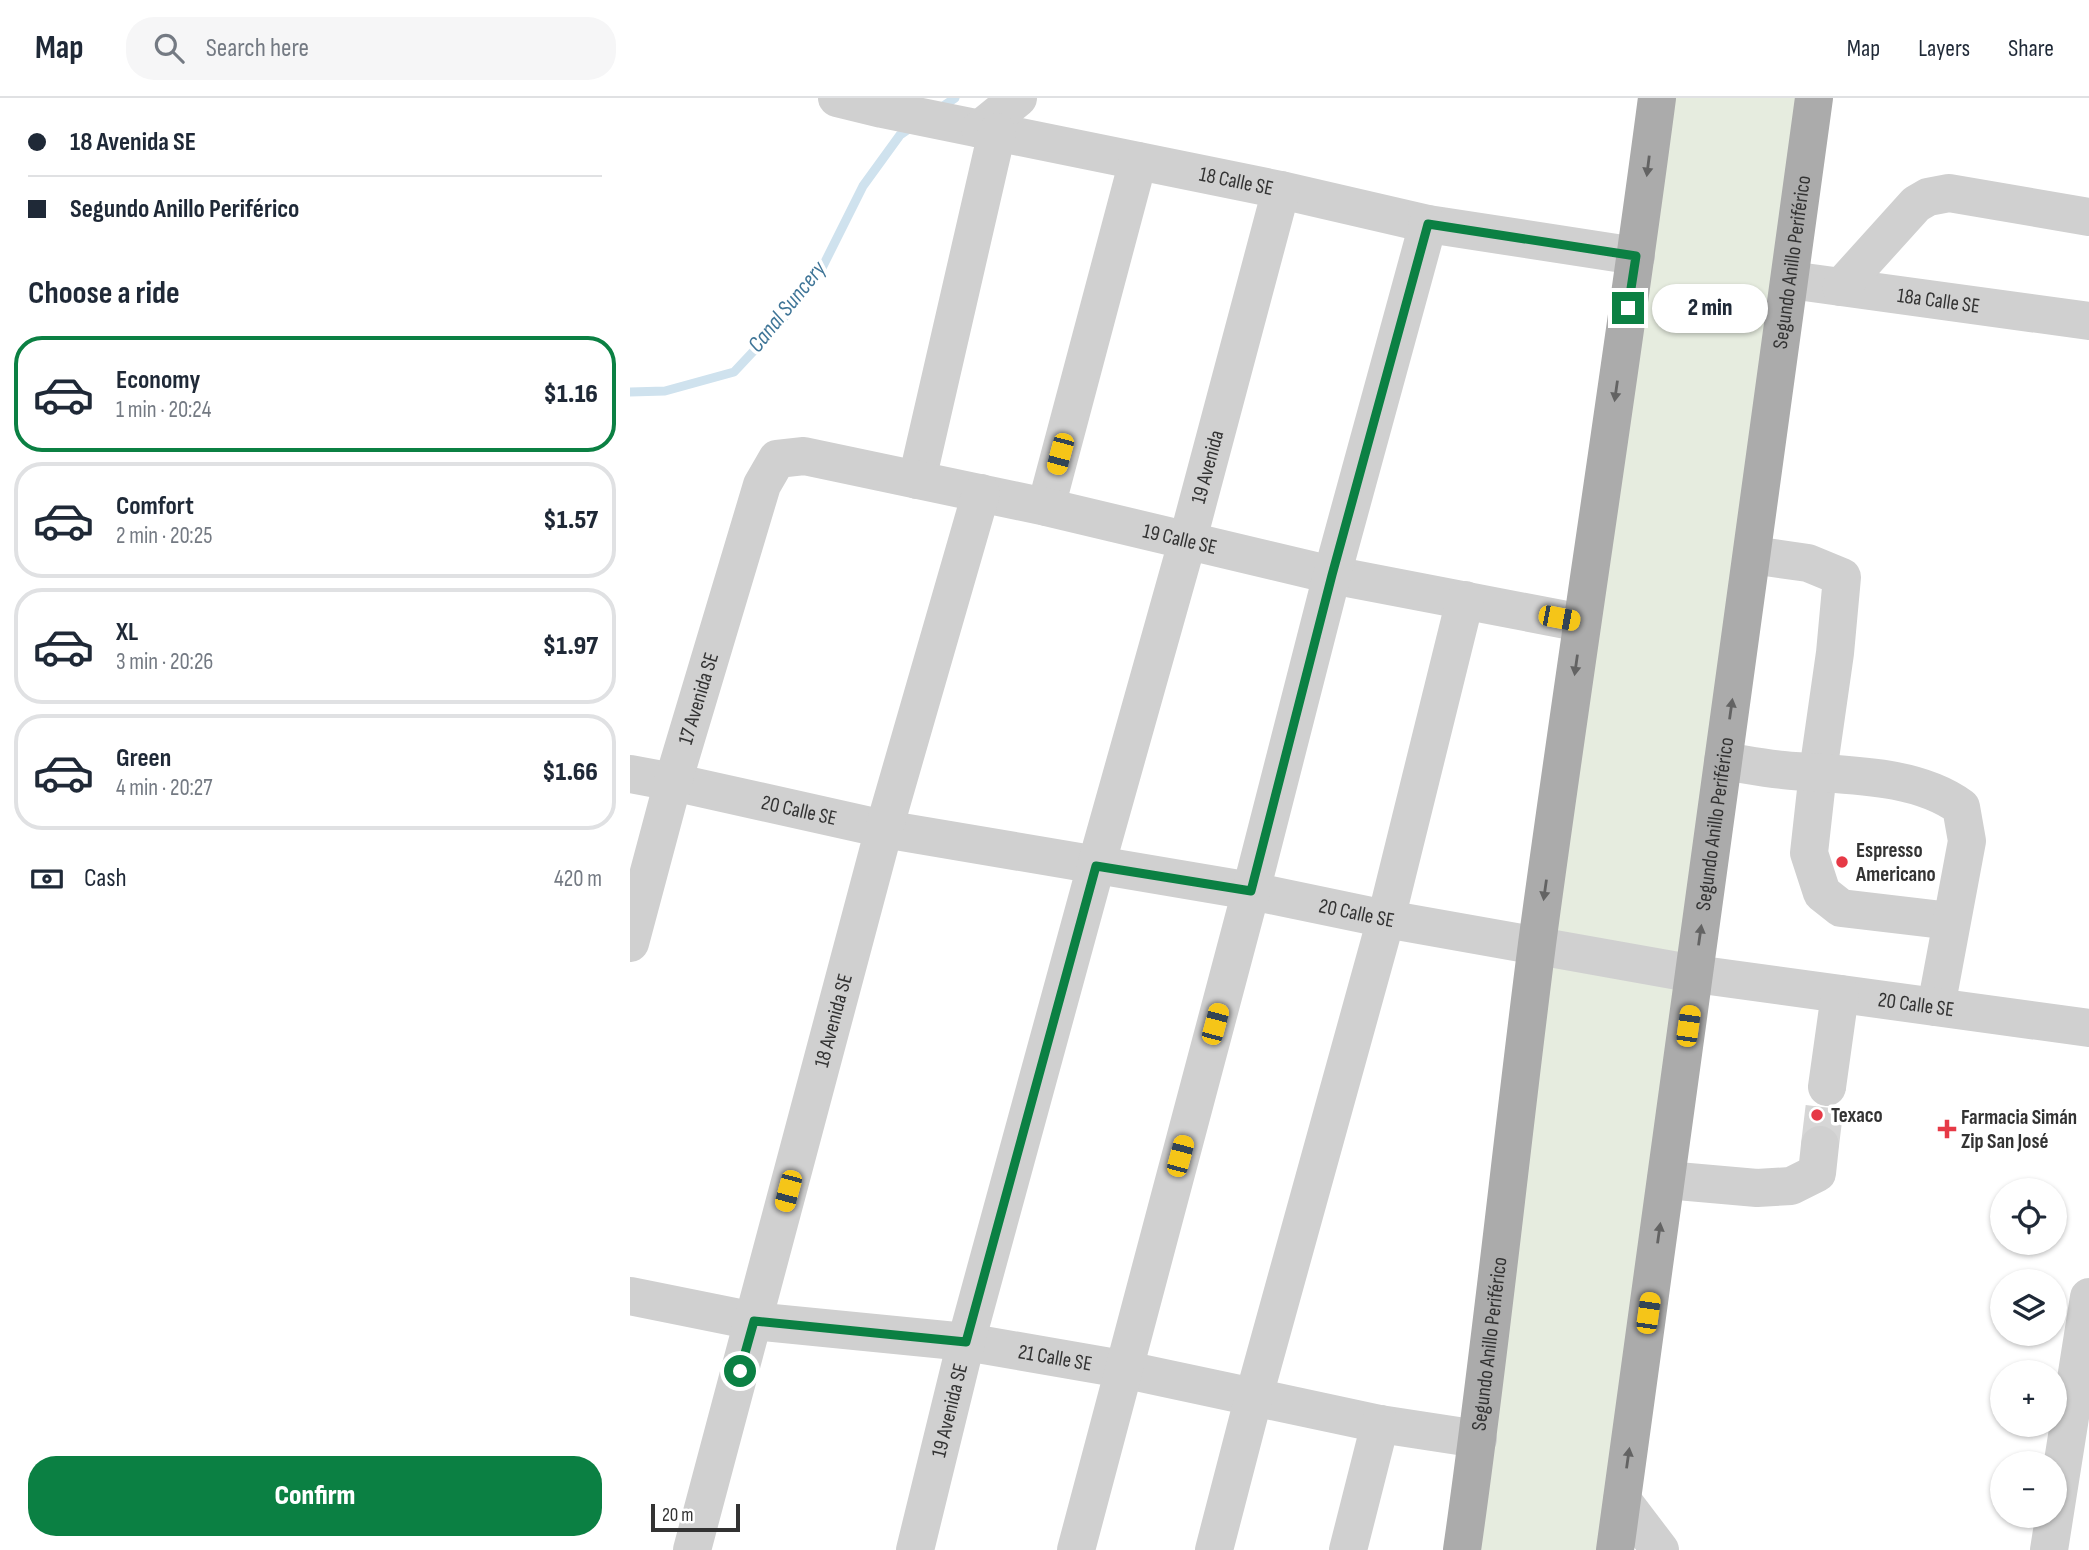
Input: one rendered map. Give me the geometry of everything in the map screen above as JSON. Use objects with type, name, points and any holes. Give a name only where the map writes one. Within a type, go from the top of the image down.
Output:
[{"type":"main road","name":"Segundo Anillo Periférico","points":[[1462,1550],[1478,1439],[1537,946],[1657,98]]},
{"type":"main road","name":"Segundo Anillo Periférico","points":[[1615,1550],[1814,98]]},
{"type":"street","name":"18 Calle SE","points":[[837,98],[1281,190],[1428,224],[1636,256]]},
{"type":"street","points":[[917,480],[977,128],[1018,98]]},
{"type":"street","points":[[1046,507],[1138,161]]},
{"type":"street","name":"19 Avenida","points":[[1096,866],[1188,540],[1281,190]]},
{"type":"street","points":[[1842,287],[1916,204],[1928,197],[1948,193],[2089,217]]},
{"type":"street","points":[[1076,1550],[1332,575],[1428,224]]},
{"type":"street","name":"18a Calle SE","points":[[1790,280],[2089,321]]},
{"type":"street","name":"19 Calle SE","points":[[777,459],[804,456],[1046,507],[1332,575],[1582,623]]},
{"type":"street","name":"17 Avenida SE","points":[[630,943],[673,782],[762,485],[777,459]]},
{"type":"street","name":"18 Avenida SE","points":[[692,1550],[884,828],[981,493]]},
{"type":"street","points":[[1752,555],[1808,563],[1842,577],[1809,853],[1822,893],[1842,908],[1951,921]]},
{"type":"street","points":[[1214,1550],[1385,919],[1465,600]]},
{"type":"street","points":[[1723,761],[1902,782],[1945,795],[1961,807],[1967,841],[1936,1007]]},
{"type":"street","name":"20 Calle SE","points":[[630,774],[884,828],[1251,891],[1385,919],[1695,974],[2089,1028]]},
{"type":"street","name":"19 Avenida SE","points":[[915,1550],[966,1342],[1096,866]]},
{"type":"street","points":[[1827,1087],[1840,994]]},
{"type":"street","points":[[1666,1180],[1757,1188],[1791,1186],[1816,1172],[1820,1145]]},
{"type":"street","name":"21 Calle SE","points":[[630,1296],[754,1321],[966,1342],[1122,1369],[1380,1424],[1478,1439]]},
{"type":"street","points":[[2049,1550],[2089,1297]]},
{"type":"street","points":[[1348,1550],[1380,1424]]},
{"type":"street","points":[[1622,1500],[1660,1550]]},
{"type":"shaded area","points":[[1656,98],[1812,98],[1689,968],[1543,940]]},
{"type":"shaded area","points":[[1552,966],[1674,985],[1598,1550],[1476,1550]]},
{"type":"waterway","name":"Canal Suncery","points":[[939,109],[955,98]]},
{"type":"waterway","name":"Canal Suncery","points":[[630,392],[665,391],[734,372],[779,324],[822,268],[863,186],[900,135],[913,126]]},
{"type":"tunnel","points":[[1820,1145],[1827,1087]]},
{"type":"place","name":"Espresso Americano","points":[[1842,862]]},
{"type":"place","name":"Texaco","points":[[1817,1115]]},
{"type":"place","name":"Farmacia Simán Zip San José","points":[[1947,1129]]},
{"type":"route","points":[[740,1371],[754,1321],[966,1342],[1096,866],[1251,891],[1332,575],[1428,224],[1636,256],[1628,308]]}]
